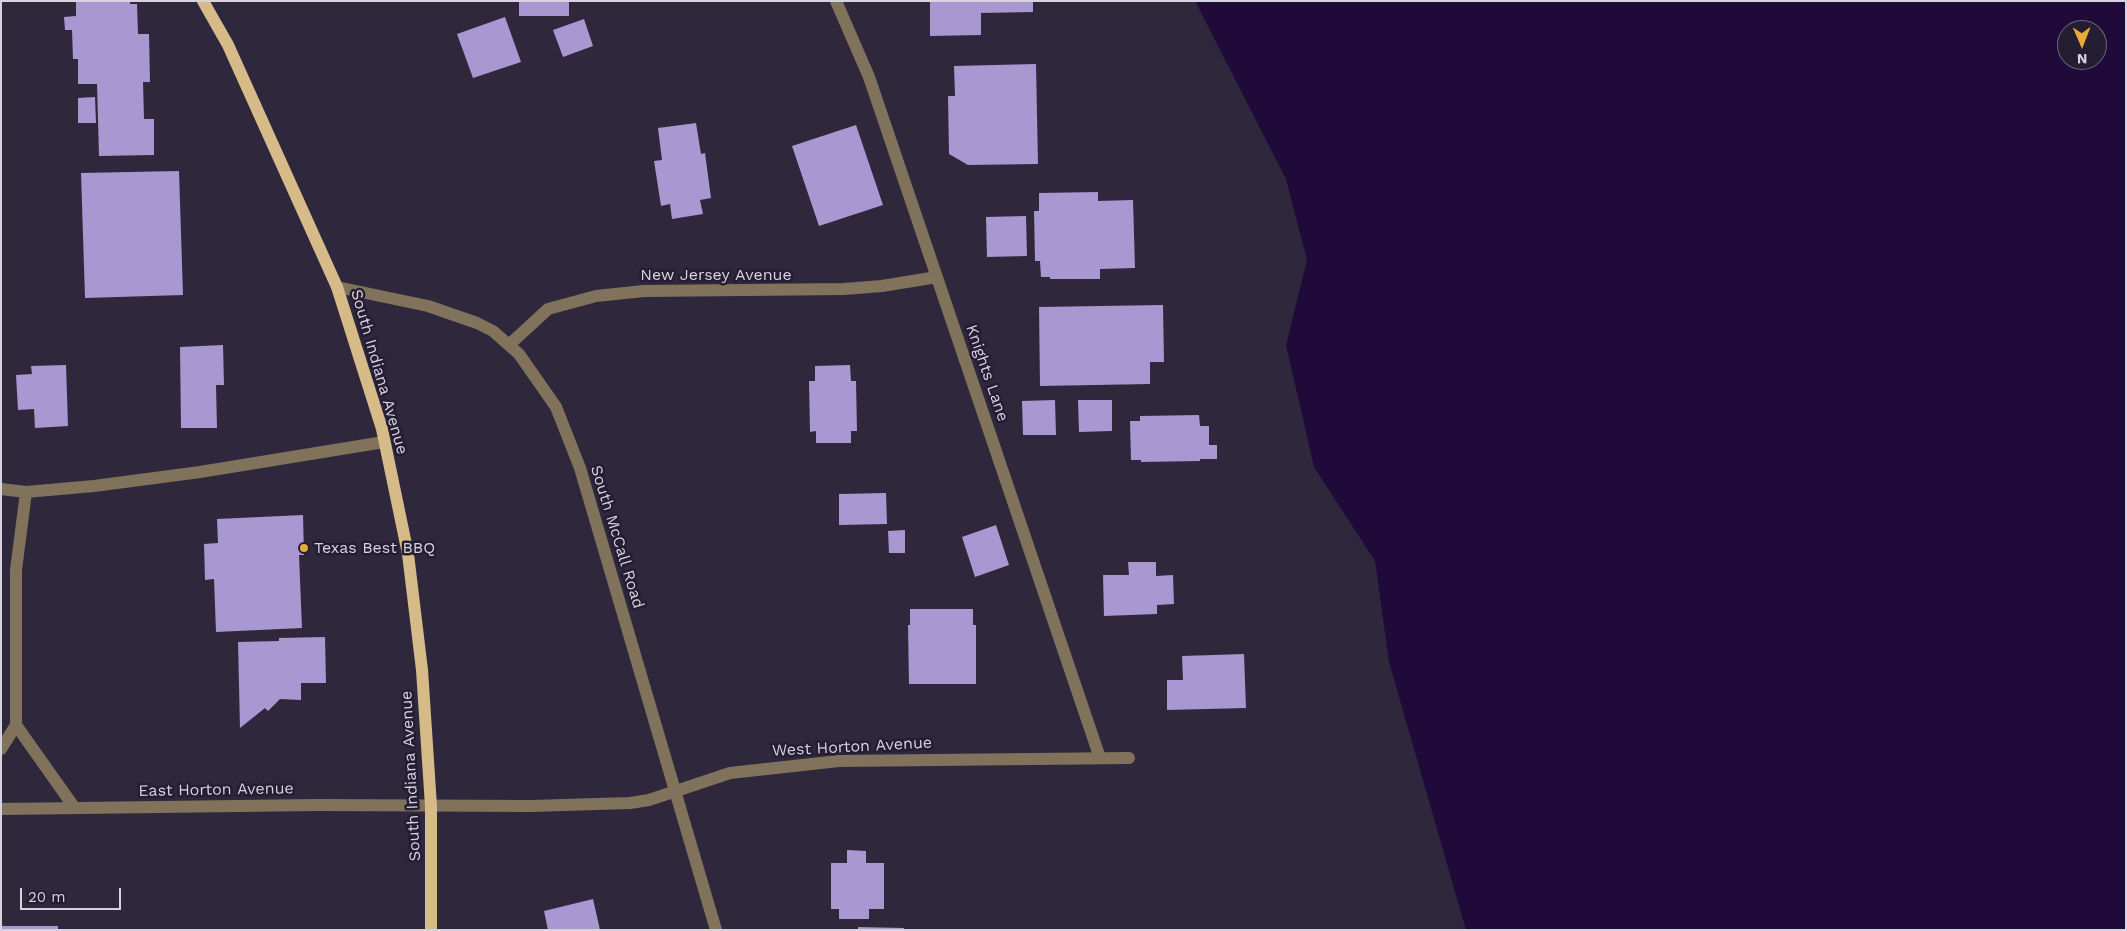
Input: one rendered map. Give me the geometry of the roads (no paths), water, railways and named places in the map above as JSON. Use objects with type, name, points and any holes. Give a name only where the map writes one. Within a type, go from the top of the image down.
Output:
[{"type":"main road","name":"South Indiana Avenue","points":[[203,1],[228,46],[337,287],[384,442],[409,564],[422,670],[431,806],[432,930]]},
{"type":"street","name":"Knights Lane","points":[[836,1],[869,77],[1100,758]]},
{"type":"street","name":"New Jersey Avenue","points":[[510,344],[548,309],[596,296],[644,291],[837,290],[882,286],[937,277]]},
{"type":"street","name":"South McCall Road","points":[[337,287],[402,300],[454,315],[493,331],[510,344],[528,365],[556,407],[570,441],[716,930]]},
{"type":"street","points":[[1,489],[26,492],[57,490],[184,474],[384,442]]},
{"type":"street","points":[[1,749],[16,725],[16,570],[26,492]]},
{"type":"street","points":[[16,725],[74,807]]},
{"type":"street","name":"West Horton Avenue","points":[[431,806],[630,803],[649,800],[730,773],[839,761],[1130,758]]},
{"type":"street","name":"East Horton Avenue","points":[[1,809],[317,805],[431,806]]},
{"type":"place","name":"Texas Best BBQ","points":[[304,548]]}]
